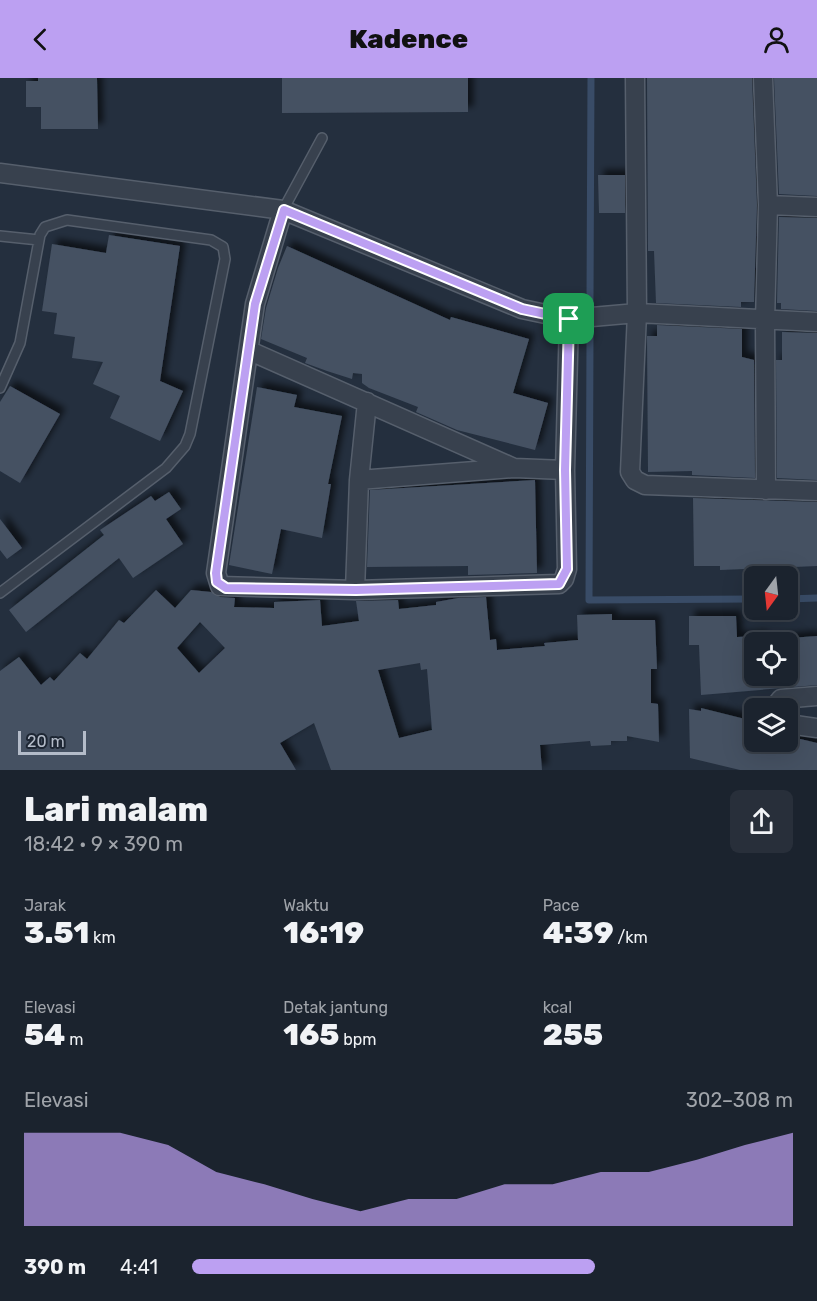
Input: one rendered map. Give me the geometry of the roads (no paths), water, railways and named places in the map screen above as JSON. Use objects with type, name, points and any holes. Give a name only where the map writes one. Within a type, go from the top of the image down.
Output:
[{"type":"street","points":[[635,78],[636,313],[629,467],[633,476],[645,485],[817,491]]},
{"type":"street","points":[[763,78],[768,205],[765,322],[766,490]]},
{"type":"street","points":[[0,172],[284,210],[522,309],[569,319],[636,313],[765,322],[817,322]]},
{"type":"street","points":[[768,205],[817,207]]},
{"type":"street","points":[[284,210],[255,304],[216,573],[217,582],[226,588],[356,590],[559,584],[567,569],[565,470],[569,319]]},
{"type":"street","points":[[250,351],[514,468]]},
{"type":"street","points":[[356,590],[359,480],[367,402]]},
{"type":"street","points":[[359,480],[514,468],[565,470]]},
{"type":"street","points":[[793,698],[817,696]]},
{"type":"street","points":[[798,725],[817,728]]},
{"type":"lane","points":[[284,210],[322,138]]},
{"type":"lane","points":[[0,388],[20,343],[39,240],[45,227],[58,220],[67,220],[211,240],[223,247],[225,259],[190,434],[185,446],[166,468],[0,593]]},
{"type":"lane","points":[[0,236],[39,240]]},
{"type":"waterway","points":[[590,300],[591,78]]},
{"type":"waterway","points":[[590,337],[589,600],[744,599]]},
{"type":"waterway","points":[[798,599],[817,598]]}]
